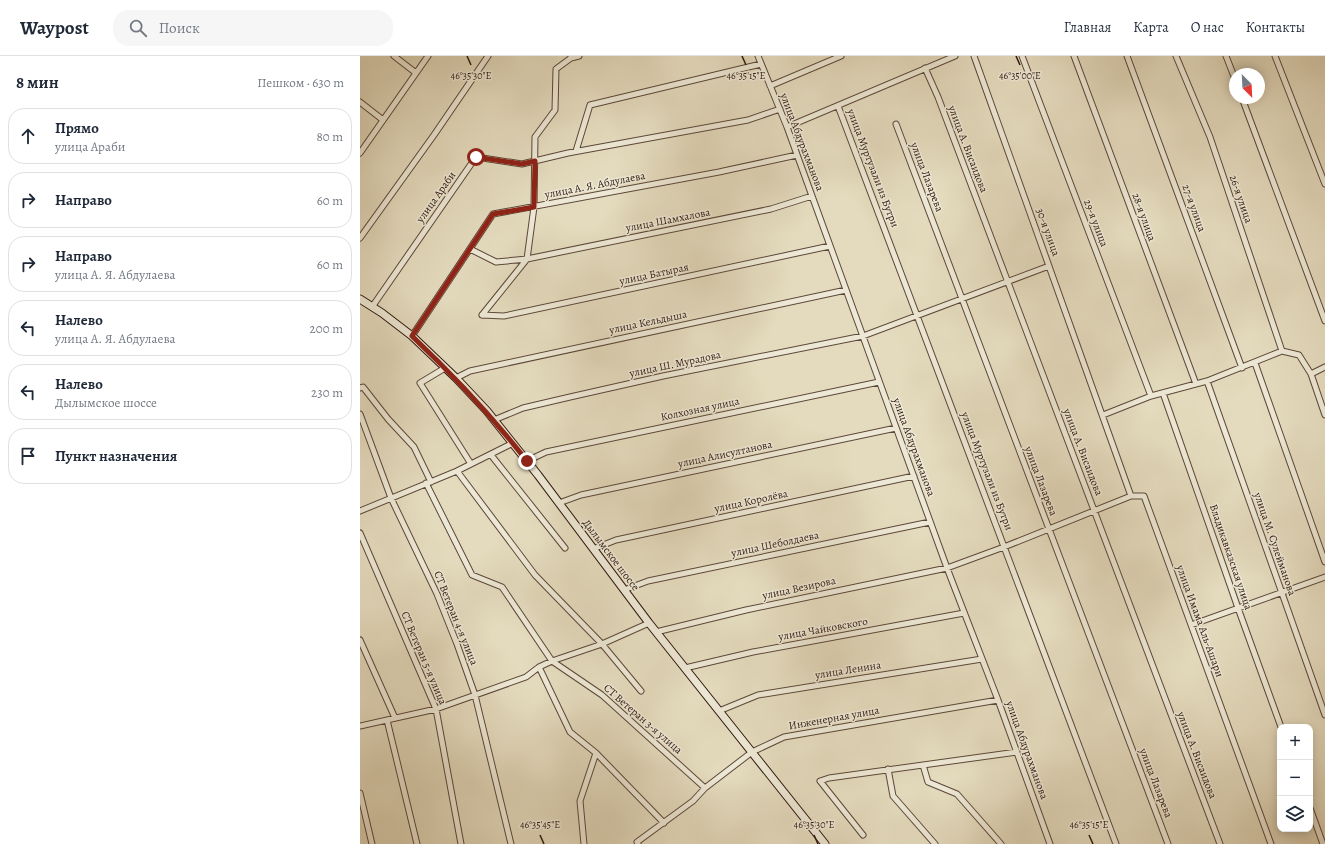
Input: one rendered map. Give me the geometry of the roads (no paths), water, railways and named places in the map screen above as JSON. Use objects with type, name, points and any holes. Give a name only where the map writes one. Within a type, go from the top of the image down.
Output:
[{"type":"main road","name":"Дылымское шоссе","points":[[360,299],[412,336],[456,378],[494,420],[527,461],[656,632],[825,844]]},
{"type":"street","points":[[394,56],[416,73]]},
{"type":"street","points":[[360,153],[428,56]]},
{"type":"street","points":[[360,238],[434,135],[488,56]]},
{"type":"street","points":[[527,259],[534,207],[535,137],[555,110],[556,69],[571,57],[579,56]]},
{"type":"street","name":"улица Абдурахманова","points":[[758,56],[787,127],[930,522],[998,700],[1050,844]]},
{"type":"street","points":[[770,86],[841,56]]},
{"type":"street","points":[[787,127],[955,56]]},
{"type":"street","name":"30-я улица","points":[[974,56],[1103,415]]},
{"type":"street","name":"29-я улица","points":[[1022,56],[1150,396]]},
{"type":"street","name":"28-я улица","points":[[1074,56],[1196,384]]},
{"type":"street","name":"27-я улица","points":[[1127,56],[1242,368]]},
{"type":"street","name":"26-я улица","points":[[1176,56],[1210,138],[1282,351]]},
{"type":"street","points":[[1226,56],[1231,68]]},
{"type":"street","points":[[1275,56],[1325,184]]},
{"type":"street","points":[[576,152],[590,105],[761,64]]},
{"type":"street","name":"улица А. Висаидова","points":[[925,68],[938,97],[1008,281],[1220,844]]},
{"type":"street","points":[[360,102],[383,120]]},
{"type":"street","points":[[1244,104],[1325,321]]},
{"type":"street","name":"улица Муртузали из Бутри","points":[[838,106],[1116,844]]},
{"type":"street","name":"улица Араби","points":[[372,307],[476,157],[522,164],[568,153],[748,120],[780,109]]},
{"type":"street","name":"улица Лазарева","points":[[896,124],[1168,844]]},
{"type":"street","name":"улица А. Я. Абдулаева","points":[[412,336],[493,214],[720,172],[797,155]]},
{"type":"street","name":"улица Шамхалова","points":[[470,249],[496,262],[527,259],[771,209],[812,196]]},
{"type":"street","name":"улица Батырая","points":[[527,259],[482,315],[504,316],[830,246]]},
{"type":"street","name":"улица Ш. Мурадова","points":[[494,420],[523,408],[570,397],[663,376],[863,336],[1049,266]]},
{"type":"street","name":"улица Кельдыша","points":[[456,378],[470,370],[846,290]]},
{"type":"street","points":[[1131,496],[1103,415],[1150,396],[1207,381],[1282,351],[1299,355],[1311,374],[1325,415]]},
{"type":"street","points":[[1255,363],[1325,562]]},
{"type":"street","points":[[1311,374],[1325,367]]},
{"type":"street","points":[[445,368],[420,382],[471,464]]},
{"type":"street","name":"улица М. Сулейманова","points":[[1207,381],[1325,714]]},
{"type":"street","name":"Колхозная улица","points":[[527,461],[546,452],[880,382]]},
{"type":"street","name":"СТ Ветеран 3-я улица","points":[[360,388],[363,387],[388,419],[414,447],[428,482],[472,575],[502,587],[552,661],[602,695],[705,788]]},
{"type":"street","name":"Владикавказская улица","points":[[1164,393],[1279,724]]},
{"type":"street","name":"СТ Ветеран 4-я улица","points":[[360,414],[391,498],[437,594],[475,695],[511,844]]},
{"type":"street","name":"улица Алисултанова","points":[[559,503],[581,495],[896,428]]},
{"type":"street","points":[[360,511],[457,471],[514,444]]},
{"type":"street","points":[[491,455],[565,548]]},
{"type":"street","points":[[457,471],[535,575],[602,644],[641,691]]},
{"type":"street","name":"улица Королёва","points":[[593,549],[616,540],[914,476]]},
{"type":"street","name":"улица Везирова","points":[[656,632],[746,610],[947,568],[1004,547],[1131,496]]},
{"type":"street","name":"улица Имама Аль-Ашари","points":[[1131,496],[1144,496],[1271,844]]},
{"type":"street","name":"улица Шеболдаева","points":[[624,590],[648,581],[930,522]]},
{"type":"street","name":"СТ Ветеран 5-я улица","points":[[360,533],[436,709],[460,844]]},
{"type":"street","points":[[1191,626],[1325,577]]},
{"type":"street","name":"улица Чайковского","points":[[685,668],[753,652],[964,613]]},
{"type":"street","points":[[360,726],[436,709],[526,677],[539,667],[552,661],[602,644],[649,623]]},
{"type":"street","points":[[360,640],[395,718]]},
{"type":"street","name":"улица Ленина","points":[[719,711],[758,695],[982,659]]},
{"type":"street","points":[[539,667],[570,732],[596,754],[664,823]]},
{"type":"street","name":"Инженерная улица","points":[[636,843],[664,823],[692,801],[705,788],[752,752],[784,737],[998,700]]},
{"type":"street","points":[[387,720],[417,844]]},
{"type":"street","points":[[863,835],[820,781],[829,778],[888,769],[1017,752]]},
{"type":"street","points":[[584,844],[580,801],[596,754]]},
{"type":"street","points":[[922,765],[928,782],[957,794],[1001,844]]},
{"type":"street","points":[[888,769],[893,796],[935,844]]},
{"type":"street","points":[[360,793],[372,844]]},
{"type":"street","points":[[1313,816],[1323,844]]}]
